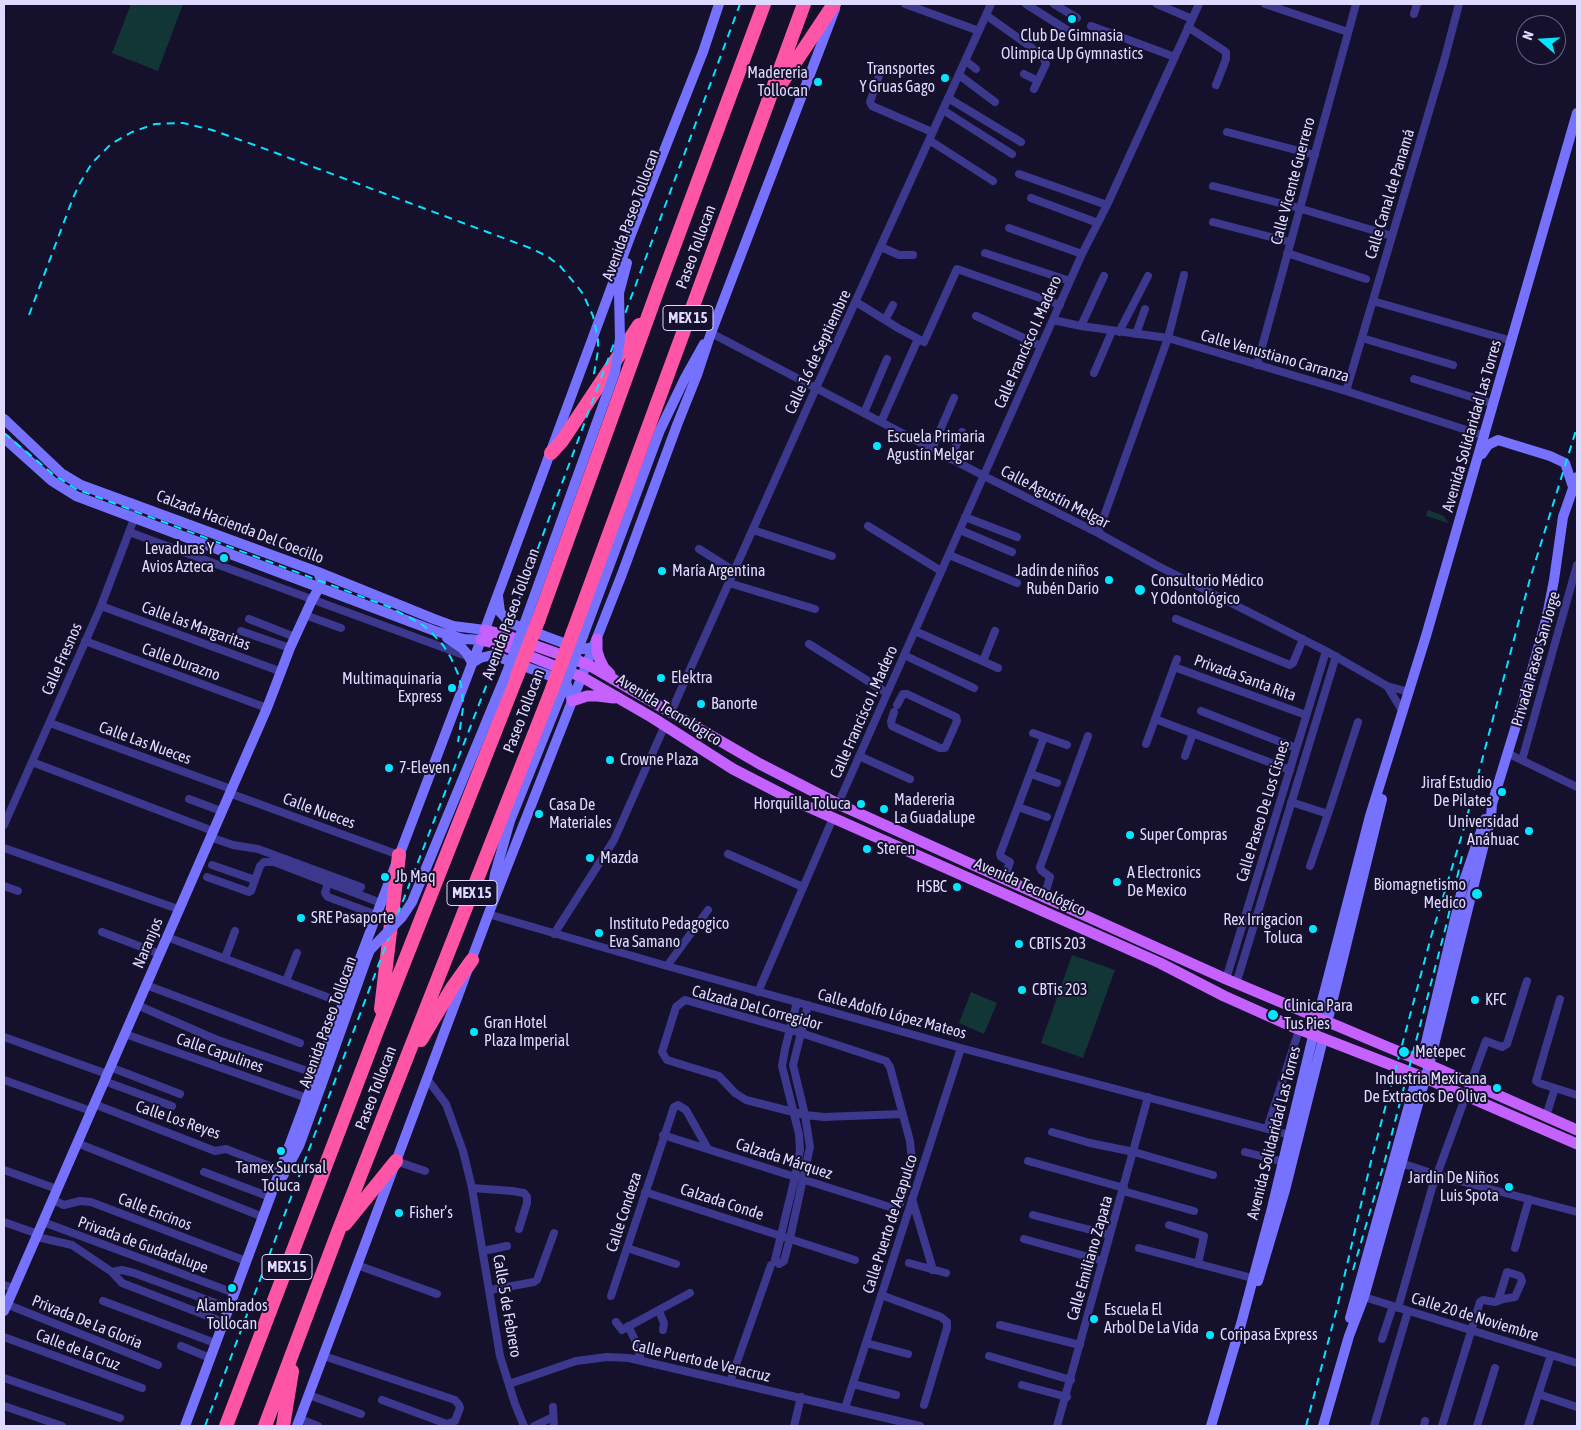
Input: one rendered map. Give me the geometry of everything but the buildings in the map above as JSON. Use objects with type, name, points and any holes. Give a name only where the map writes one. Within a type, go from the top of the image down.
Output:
[{"type":"highway","name":"Paseo Tollocan","points":[[226,1426],[377,1031],[538,621],[658,289],[764,4]]},
{"type":"highway","name":"Paseo Tollocan","points":[[265,1426],[338,1232],[557,690],[804,4]]},
{"type":"highway","points":[[766,106],[836,4]]},
{"type":"highway","points":[[551,453],[562,441],[610,371],[658,289]]},
{"type":"highway","points":[[377,1031],[399,856]]},
{"type":"highway","points":[[392,1096],[426,1032],[452,988],[472,960]]},
{"type":"highway","points":[[338,1232],[396,1161]]},
{"type":"highway","points":[[283,1426],[298,1338]]},
{"type":"main road","name":"Avenida Paseo Tollocan","points":[[270,1197],[292,1160],[370,950],[402,917],[412,902],[507,672],[615,372],[620,339],[619,293],[626,266],[702,67],[711,39],[717,4]]},
{"type":"main road","points":[[298,1423],[489,912],[596,643],[836,4]]},
{"type":"main road","name":"Avenida Paseo Tollocan","points":[[184,1426],[714,18]]},
{"type":"main road","name":"Avenida Solidaridad Las Torres","points":[[1241,1324],[1261,1272],[1294,1158],[1317,1039],[1318,1019],[1370,816],[1485,436],[1577,113]]},
{"type":"main road","points":[[578,634],[660,430],[692,365],[711,333]]},
{"type":"main road","name":"Calzada Hacienda Del Coecillo","points":[[4,419],[62,473],[81,485],[318,572],[423,615],[483,635]]},
{"type":"main road","name":"Calzada Hacienda Del Coecillo","points":[[4,438],[61,488],[76,496],[435,631],[464,639],[483,635]]},
{"type":"main road","points":[[1424,1047],[1464,881],[1479,834],[1492,804],[1547,616],[1560,531],[1575,482],[1565,463],[1502,440],[1494,440],[1488,445],[1476,464]]},
{"type":"main road","points":[[318,572],[321,581],[319,588]]},
{"type":"main road","name":"Naranjos","points":[[5,1307],[8,1286],[43,1222],[267,708],[290,648],[319,588]]},
{"type":"main road","points":[[498,595],[500,612],[510,623],[579,648],[596,643]]},
{"type":"main road","points":[[419,625],[423,615]]},
{"type":"main road","points":[[435,631],[462,648],[471,660],[493,655],[559,679],[568,688],[572,701]]},
{"type":"main road","name":"Avenida Tecnológico","points":[[483,635],[505,634],[587,664],[760,764],[838,804],[1231,982],[1429,1065],[1577,1130]]},
{"type":"main road","name":"Avenida Tecnológico","points":[[483,635],[502,645],[582,677],[666,725],[733,769],[795,801],[1098,935],[1317,1039],[1425,1078],[1577,1144]]},
{"type":"main road","points":[[596,643],[604,668],[617,681]]},
{"type":"main road","points":[[489,912],[495,874],[510,821],[557,690]]},
{"type":"main road","points":[[572,701],[587,696],[624,700]]},
{"type":"main road","points":[[686,739],[694,725]]},
{"type":"main road","name":"Avenida Solidaridad Las Torres","points":[[1329,1015],[1386,780],[1392,747]]},
{"type":"main road","points":[[1323,1426],[1348,1336],[1364,1297],[1429,1065],[1491,817],[1492,804]]},
{"type":"main road","points":[[920,857],[926,844]]},
{"type":"main road","points":[[1192,979],[1198,966]]},
{"type":"main road","points":[[1295,1028],[1299,1019],[1299,1011]]},
{"type":"main road","name":"Avenida Solidaridad Las Torres","points":[[1211,1426],[1241,1324],[1317,1039]]},
{"type":"main road","points":[[1348,1336],[1351,1314],[1414,1087]]},
{"type":"street","points":[[905,4],[979,31]]},
{"type":"street","name":"Calle 16 de Septiembre","points":[[671,712],[932,132],[992,4]]},
{"type":"street","points":[[1026,4],[1067,30]]},
{"type":"street","points":[[1054,4],[1077,18]]},
{"type":"street","points":[[1157,4],[1192,19]]},
{"type":"street","name":"Calle Francisco I. Madero","points":[[838,804],[1070,280],[1199,4]]},
{"type":"street","points":[[1265,4],[1348,32]]},
{"type":"street","name":"Calle Vicente Guerrero","points":[[1257,365],[1356,4]]},
{"type":"street","points":[[1414,14],[1417,4]]},
{"type":"street","name":"Calle Canal de Panamá","points":[[1346,391],[1446,54],[1459,4]]},
{"type":"street","points":[[986,15],[1043,57],[1046,64],[1034,89]]},
{"type":"street","points":[[1092,26],[1175,57]]},
{"type":"street","points":[[1188,28],[1225,50],[1226,59],[1216,85]]},
{"type":"street","points":[[966,61],[976,69]]},
{"type":"street","points":[[881,70],[870,102],[872,106],[932,132]]},
{"type":"street","points":[[1024,74],[1038,81]]},
{"type":"street","points":[[959,75],[995,102]]},
{"type":"street","points":[[948,98],[1021,142]]},
{"type":"street","points":[[943,110],[1012,154]]},
{"type":"street","points":[[1227,132],[1315,155]]},
{"type":"street","points":[[929,140],[993,181]]},
{"type":"street","points":[[1019,174],[1106,205]]},
{"type":"street","points":[[1213,186],[1392,236]]},
{"type":"street","points":[[1031,198],[1098,223]]},
{"type":"street","points":[[1213,222],[1290,242]]},
{"type":"street","points":[[1009,228],[1082,254]]},
{"type":"street","points":[[881,247],[899,256],[913,255]]},
{"type":"street","points":[[985,253],[1070,280]]},
{"type":"street","points":[[1287,253],[1366,279]]},
{"type":"street","points":[[856,302],[918,339],[925,341],[957,269],[1060,305]]},
{"type":"street","points":[[1098,533],[1168,338],[1184,275]]},
{"type":"street","points":[[1081,326],[1104,276]]},
{"type":"street","points":[[1094,374],[1148,276]]},
{"type":"street","points":[[1373,301],[1512,341]]},
{"type":"street","points":[[885,320],[893,305]]},
{"type":"street","points":[[1136,334],[1145,309]]},
{"type":"street","points":[[976,316],[1041,346]]},
{"type":"street","name":"Calle Venustiano Carranza","points":[[1053,320],[1116,332],[1168,338],[1346,391],[1485,436]]},
{"type":"street","name":"Calle Agustín Melgar","points":[[711,333],[950,459],[1326,650],[1387,686],[1409,692]]},
{"type":"street","points":[[1362,338],[1453,365]]},
{"type":"street","points":[[881,422],[918,339]]},
{"type":"street","points":[[864,413],[887,359]]},
{"type":"street","points":[[1414,379],[1494,404]]},
{"type":"street","points":[[932,449],[954,398]]},
{"type":"street","points":[[950,459],[962,432]]},
{"type":"street","points":[[131,502],[134,519]]},
{"type":"street","points":[[965,517],[1017,536]]},
{"type":"street","name":"Calle Fresnos","points":[[4,825],[101,606],[134,519]]},
{"type":"street","points":[[868,526],[941,571]]},
{"type":"street","points":[[753,530],[832,556]]},
{"type":"street","points":[[960,530],[1012,552]]},
{"type":"street","points":[[129,532],[471,660]]},
{"type":"street","points":[[700,549],[734,571]]},
{"type":"street","points":[[949,555],[1017,583]]},
{"type":"street","name":"Privada Paseo San Jorge","points":[[1522,760],[1577,565]]},
{"type":"street","points":[[729,583],[815,609]]},
{"type":"street","name":"Calle las Margaritas","points":[[101,606],[282,672]]},
{"type":"street","points":[[305,615],[341,628]]},
{"type":"street","points":[[1176,619],[1290,665],[1294,663],[1303,639]]},
{"type":"street","points":[[249,620],[295,637]]},
{"type":"street","points":[[242,631],[290,648]]},
{"type":"street","points":[[983,661],[995,631]]},
{"type":"street","points":[[914,632],[998,668]]},
{"type":"street","name":"Calle Durazno","points":[[85,641],[267,708]]},
{"type":"street","points":[[809,644],[887,693]]},
{"type":"street","name":"Calle Paseo De Los Cisnes","points":[[1231,982],[1238,941],[1326,650]]},
{"type":"street","points":[[904,655],[974,688]]},
{"type":"street","name":"Calle Paseo De Los Cisnes","points":[[1231,982],[1248,944],[1336,656]]},
{"type":"street","name":"Privada Santa Rita","points":[[1155,719],[1175,663],[1306,715]]},
{"type":"street","name":"Calle Agustín Melgar","points":[[1387,686],[1403,712]]},
{"type":"street","points":[[905,693],[956,717],[957,719],[945,748],[941,749],[892,726],[894,708],[905,693]]},
{"type":"street","points":[[883,702],[894,708]]},
{"type":"street","points":[[1201,712],[1296,748]]},
{"type":"street","points":[[1146,744],[1155,719],[1290,770]]},
{"type":"street","name":"Calle Las Nueces","points":[[50,722],[230,791]]},
{"type":"street","points":[[1310,866],[1358,722]]},
{"type":"street","points":[[554,934],[614,840],[666,725]]},
{"type":"street","points":[[1033,733],[1067,745]]},
{"type":"street","points":[[1185,756],[1193,733]]},
{"type":"street","points":[[1044,897],[1050,877],[1040,867],[1088,736]]},
{"type":"street","points":[[1004,880],[1010,862],[1001,857],[1000,854],[1044,737]]},
{"type":"street","points":[[1507,753],[1577,787]]},
{"type":"street","points":[[859,756],[910,779]]},
{"type":"street","points":[[32,762],[212,834],[233,845],[258,849],[361,887]]},
{"type":"street","points":[[1031,774],[1057,784]]},
{"type":"street","name":"Calle Nueces","points":[[230,791],[399,856]]},
{"type":"street","points":[[189,799],[221,811]]},
{"type":"street","points":[[1292,802],[1328,814]]},
{"type":"street","points":[[1018,807],[1046,817]]},
{"type":"street","points":[[758,992],[833,818]]},
{"type":"street","points":[[4,848],[178,909]]},
{"type":"street","points":[[728,854],[803,887]]},
{"type":"street","points":[[207,877],[249,892],[260,866],[268,861],[381,903]]},
{"type":"street","points":[[212,865],[255,880]]},
{"type":"street","points":[[328,882],[324,893],[328,897],[377,915]]},
{"type":"street","points":[[4,886],[18,891]]},
{"type":"street","points":[[667,966],[708,910]]},
{"type":"street","name":"Calle Adolfo López Mateos","points":[[489,912],[554,934],[808,1006],[1290,1135]]},
{"type":"street","points":[[225,958],[235,931]]},
{"type":"street","points":[[102,932],[160,954]]},
{"type":"street","points":[[167,937],[343,1003]]},
{"type":"street","points":[[1238,941],[1248,944]]},
{"type":"street","points":[[286,981],[297,953]]},
{"type":"street","points":[[1382,1339],[1396,1307],[1437,1175],[1472,1084],[1486,1041],[1502,1047],[1508,1044],[1527,981]]},
{"type":"street","points":[[146,985],[300,1043]]},
{"type":"street","points":[[1560,999],[1536,1080],[1539,1083],[1577,1094]]},
{"type":"street","name":"Calzada Del Corregidor","points":[[897,1208],[901,1202],[912,1161],[911,1149],[890,1067],[886,1061],[801,1033],[685,1000],[676,1008],[662,1052],[667,1060],[719,1076],[735,1093],[746,1100],[805,1115],[824,1117],[902,1114]]},
{"type":"street","points":[[797,1002],[782,1066],[800,1142],[795,1177],[775,1260],[779,1264],[784,1261],[810,1147],[805,1115],[793,1065],[808,1006]]},
{"type":"street","points":[[137,1005],[215,1039],[316,1074]]},
{"type":"street","points":[[1267,1129],[1295,1028]]},
{"type":"street","name":"Calle Capulines","points":[[125,1034],[307,1098]]},
{"type":"street","points":[[4,1037],[107,1074],[180,1094]]},
{"type":"street","name":"Calle Puerto de Acapulco","points":[[845,1408],[960,1048]]},
{"type":"street","points":[[107,1074],[172,1106]]},
{"type":"street","name":"Calle 5 de Febrero","points":[[427,1079],[441,1096],[450,1113],[463,1150],[484,1251],[500,1356],[524,1426]]},
{"type":"street","name":"Calle Los Reyes","points":[[4,1080],[92,1108],[215,1151],[226,1149],[280,1170]]},
{"type":"street","points":[[1546,1116],[1555,1088]]},
{"type":"street","name":"Calle Emiliano Zapata","points":[[1057,1426],[1148,1097]]},
{"type":"street","name":"Calle Condeza","points":[[611,1296],[672,1108],[678,1105],[686,1110],[708,1149]]},
{"type":"street","points":[[1052,1132],[1090,1143],[1134,1152],[1212,1175]]},
{"type":"street","name":"Calzada Márquez","points":[[663,1135],[891,1208],[897,1208]]},
{"type":"street","points":[[77,1142],[263,1217]]},
{"type":"street","points":[[1245,1152],[1284,1162]]},
{"type":"street","points":[[396,1161],[425,1171]]},
{"type":"street","points":[[1028,1161],[1194,1211]]},
{"type":"street","points":[[1401,1163],[1437,1175],[1577,1212]]},
{"type":"street","points":[[4,1170],[57,1189]]},
{"type":"street","points":[[204,1172],[270,1197]]},
{"type":"street","points":[[472,1188],[521,1192],[527,1197],[519,1229]]},
{"type":"street","name":"Calzada Conde","points":[[645,1192],[855,1260]]},
{"type":"street","points":[[912,1198],[933,1270]]},
{"type":"street","points":[[1516,1248],[1529,1199]]},
{"type":"street","name":"Calle Encinos","points":[[52,1200],[64,1205],[80,1201],[91,1202],[246,1261]]},
{"type":"street","points":[[1033,1215],[1110,1235]]},
{"type":"street","points":[[4,1222],[74,1247],[112,1272],[122,1283],[224,1322]]},
{"type":"street","name":"Privada de Gudadalupe","points":[[43,1222],[234,1293]]},
{"type":"street","points":[[1169,1225],[1204,1236],[1198,1264]]},
{"type":"street","points":[[490,1290],[537,1280],[554,1233]]},
{"type":"street","points":[[1024,1239],[1103,1261]]},
{"type":"street","points":[[484,1251],[507,1246]]},
{"type":"street","points":[[627,1248],[676,1264]]},
{"type":"street","points":[[1140,1248],[1252,1278]]},
{"type":"street","points":[[910,1263],[946,1273]]},
{"type":"street","points":[[358,1265],[437,1294]]},
{"type":"street","points":[[730,1382],[771,1265]]},
{"type":"street","points":[[112,1272],[122,1270],[134,1272],[229,1308]]},
{"type":"street","points":[[1442,1426],[1480,1302],[1482,1300],[1491,1303],[1515,1297],[1522,1281],[1520,1276],[1506,1272],[1498,1301]]},
{"type":"street","points":[[616,1322],[622,1330],[690,1293]]},
{"type":"street","name":"Calle 20 de Noviembre","points":[[1364,1297],[1577,1364]]},
{"type":"street","points":[[880,1298],[901,1303],[940,1317],[947,1322],[948,1328],[924,1405]]},
{"type":"street","points":[[103,1301],[215,1343]]},
{"type":"street","name":"Privada De La Gloria","points":[[5,1307],[158,1365]]},
{"type":"street","points":[[659,1311],[664,1323],[663,1330]]},
{"type":"street","points":[[1374,1426],[1408,1311]]},
{"type":"street","points":[[1000,1325],[1080,1345]]},
{"type":"street","points":[[628,1326],[635,1340],[641,1360]]},
{"type":"street","name":"Calle de la Cruz","points":[[4,1337],[142,1388]]},
{"type":"street","points":[[866,1343],[908,1354]]},
{"type":"street","points":[[180,1346],[210,1358]]},
{"type":"street","points":[[1528,1426],[1551,1355]]},
{"type":"street","points":[[324,1356],[455,1400],[460,1405],[460,1408],[455,1421],[447,1424],[382,1400]]},
{"type":"street","points":[[989,1356],[1071,1380]]},
{"type":"street","name":"Calle Puerto de Veracruz","points":[[509,1384],[576,1361],[615,1357],[641,1360],[845,1408],[887,1422],[920,1426]]},
{"type":"street","points":[[1477,1426],[1495,1368]]},
{"type":"street","points":[[734,1370],[740,1376],[742,1384]]},
{"type":"street","points":[[4,1378],[120,1418]]},
{"type":"street","points":[[853,1384],[896,1395]]},
{"type":"street","points":[[1022,1385],[1066,1397]]},
{"type":"street","points":[[1538,1394],[1577,1407]]},
{"type":"street","points":[[309,1396],[361,1414]]},
{"type":"street","points":[[794,1426],[801,1398]]},
{"type":"street","points":[[4,1406],[62,1426]]},
{"type":"street","points":[[553,1407],[554,1426]]},
{"type":"street","points":[[534,1426],[553,1417]]},
{"type":"street","points":[[298,1423],[318,1426]]},
{"type":"green space","points":[[131,4],[183,4],[158,71],[112,53]]},
{"type":"green space","points":[[1428,510],[1444,516],[1448,523],[1426,516]]},
{"type":"green space","points":[[1072,955],[1115,970],[1083,1058],[1041,1043]]},
{"type":"green space","points":[[971,992],[997,1003],[984,1034],[959,1023]]},
{"type":"railway","points":[[205,1426],[389,937],[502,645],[740,4]]},
{"type":"railway","points":[[29,315],[73,198],[92,163],[111,144],[132,132],[155,124],[183,123],[212,130],[260,147],[547,256],[560,266],[577,286],[583,294],[593,316],[598,338],[598,351],[593,379]]},
{"type":"railway","points":[[1306,1426],[1337,1308],[1372,1157],[1431,937],[1464,828],[1530,579],[1577,427]]},
{"type":"railway","points":[[4,433],[54,475],[76,489],[389,607],[420,623],[443,645],[458,674],[462,689],[463,708],[458,742]]},
{"type":"railway","points":[[1353,1270],[1385,1160],[1447,922],[1462,856]]},
{"type":"place","name":"Club De Gimnasia Olimpica Up Gymnastics","points":[[1072,19]]},
{"type":"place","name":"Transportes Y Gruas Gago","points":[[945,78]]},
{"type":"place","name":"Madereria Tollocan","points":[[818,82]]},
{"type":"place","name":"Escuela Primaria Agustín Melgar","points":[[877,446]]},
{"type":"place","name":"Levaduras Y Avios Azteca","points":[[224,558]]},
{"type":"place","name":"María Argentina","points":[[662,571]]},
{"type":"place","name":"Jadín de niños Rubén Dario","points":[[1109,580]]},
{"type":"place","name":"Consultorio Médico Y Odontológico","points":[[1140,590]]},
{"type":"place","name":"Elektra","points":[[661,678]]},
{"type":"place","name":"Multimaquinaria Express","points":[[452,688]]},
{"type":"place","name":"Banorte","points":[[701,704]]},
{"type":"place","name":"Crowne Plaza","points":[[610,760]]},
{"type":"place","name":"7-Eleven","points":[[389,768]]},
{"type":"place","name":"Jiraf Estudio De Pilates","points":[[1502,792]]},
{"type":"place","name":"Horquilla Toluca","points":[[861,804]]},
{"type":"place","name":"Madereria La Guadalupe","points":[[884,809]]},
{"type":"place","name":"Casa De Materiales","points":[[539,814]]},
{"type":"place","name":"Universidad Anáhuac","points":[[1529,831]]},
{"type":"place","name":"Super Compras","points":[[1130,835]]},
{"type":"place","name":"Steren","points":[[867,849]]},
{"type":"place","name":"Mazda","points":[[590,858]]},
{"type":"place","name":"Jb Maq","points":[[385,877]]},
{"type":"place","name":"A Electronics De Mexico","points":[[1117,882]]},
{"type":"place","name":"HSBC","points":[[957,887]]},
{"type":"place","name":"Biomagnetismo Medico","points":[[1477,894]]},
{"type":"place","name":"SRE Pasaporte","points":[[301,918]]},
{"type":"place","name":"Rex Irrigacion Toluca","points":[[1313,929]]},
{"type":"place","name":"Instituto Pedagogico Eva Samano","points":[[599,933]]},
{"type":"place","name":"CBTIS 203","points":[[1019,944]]},
{"type":"place","name":"CBTis 203","points":[[1022,990]]},
{"type":"place","name":"KFC","points":[[1475,1000]]},
{"type":"place","name":"Clinica Para Tus Pies","points":[[1273,1015]]},
{"type":"place","name":"Gran Hotel Plaza Imperial","points":[[474,1032]]},
{"type":"place","name":"Metepec","points":[[1404,1052]]},
{"type":"place","name":"Industria Mexicana De Extractos De Oliva","points":[[1497,1088]]},
{"type":"place","name":"Tamex Sucursal Toluca","points":[[281,1151]]},
{"type":"place","name":"Jardin De Niños Luis Spota","points":[[1509,1187]]},
{"type":"place","name":"Fisher’s","points":[[399,1213]]},
{"type":"place","name":"Alambrados Tollocan","points":[[232,1288]]},
{"type":"place","name":"Escuela El Arbol De La Vida","points":[[1094,1319]]},
{"type":"place","name":"Coripasa Express","points":[[1210,1335]]}]
